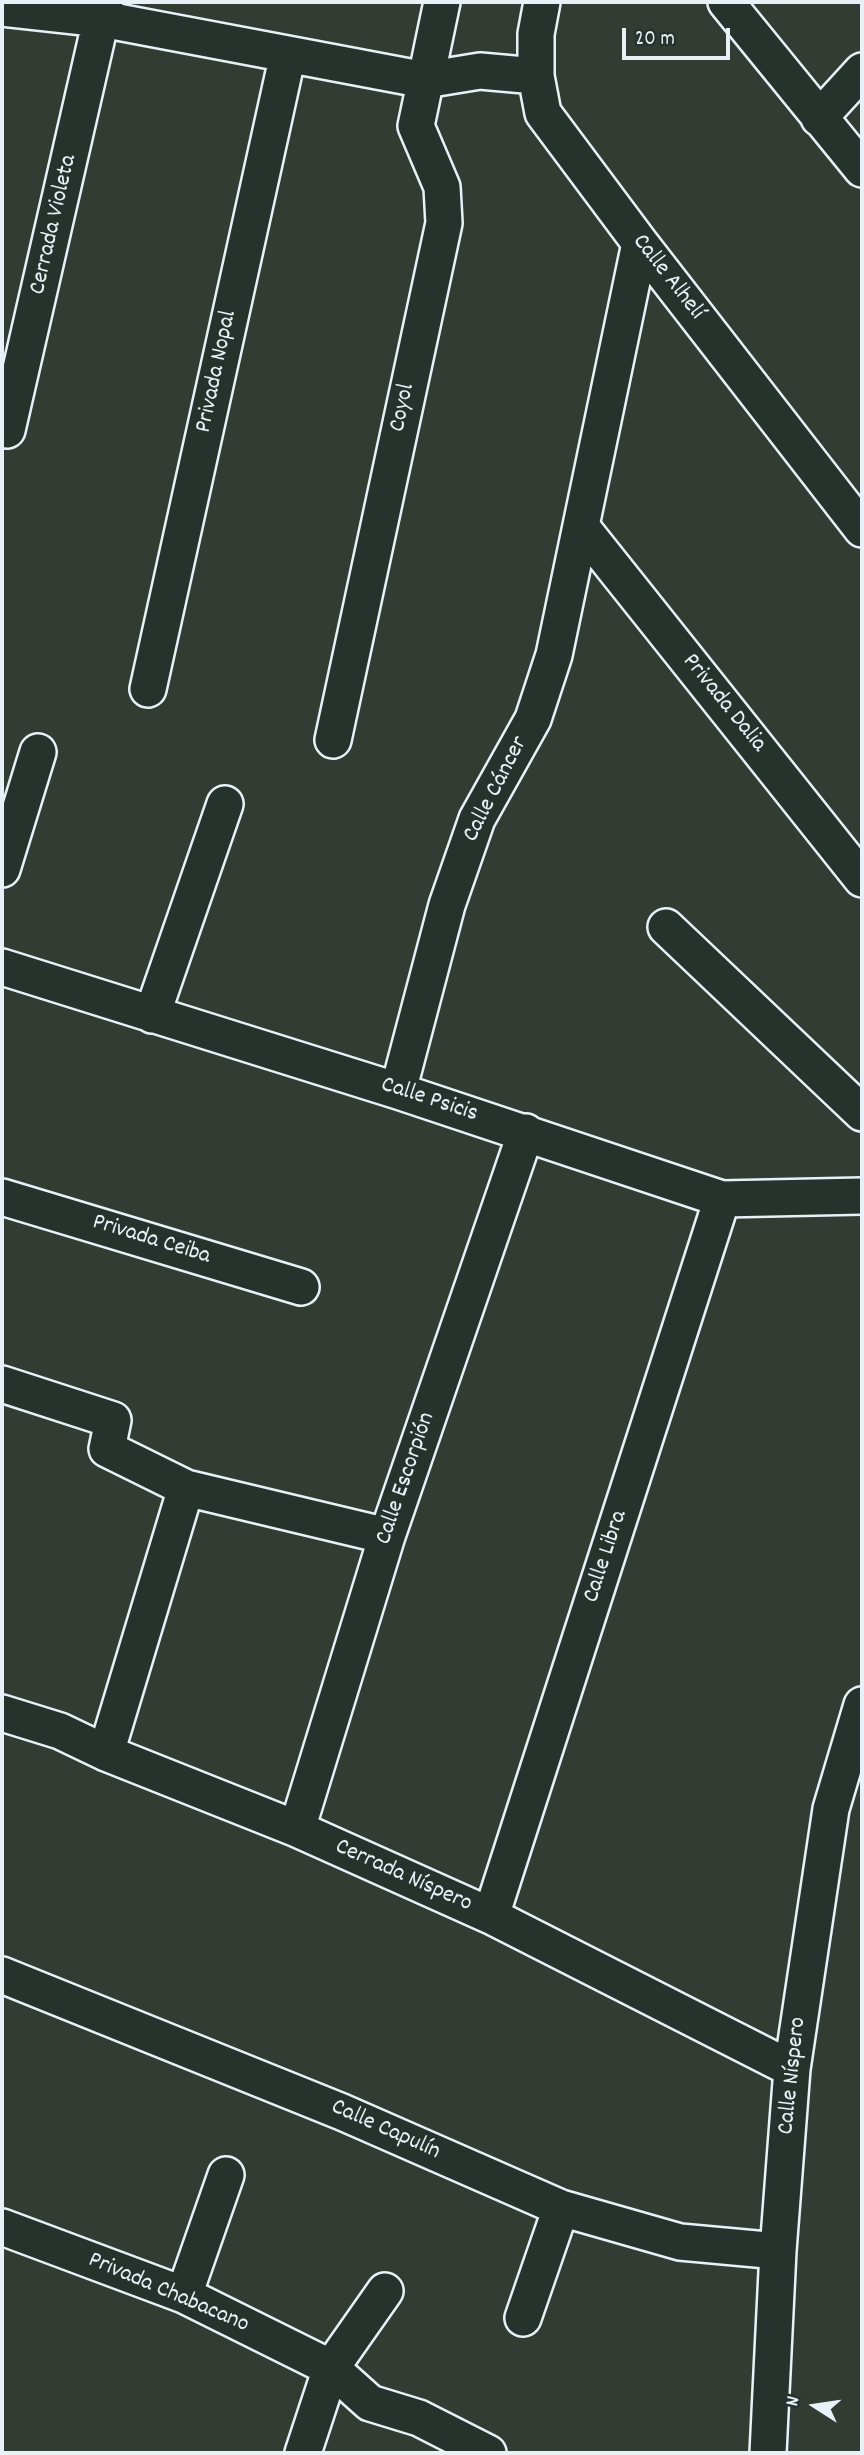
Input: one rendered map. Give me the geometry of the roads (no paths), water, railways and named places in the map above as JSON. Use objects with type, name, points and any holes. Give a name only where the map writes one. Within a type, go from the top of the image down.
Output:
[{"type":"street","points":[[425,80],[442,2]]},
{"type":"street","name":"Calle Alhelí","points":[[542,2],[536,34],[536,76],[543,113],[640,243],[856,507]]},
{"type":"street","points":[[726,2],[862,169]]},
{"type":"street","points":[[2,8],[104,10],[288,54],[425,80],[480,71],[536,76]]},
{"type":"street","name":"Cerrada Violeta","points":[[8,430],[104,10]]},
{"type":"street","name":"Privada Nopal","points":[[148,689],[288,54]]},
{"type":"street","points":[[818,118],[862,71]]},
{"type":"street","name":"Coyol","points":[[334,740],[444,223],[442,187],[416,127],[425,80]]},
{"type":"street","name":"Calle Cáncer","points":[[398,1091],[447,905],[477,819],[533,719],[554,655],[583,529],[640,243]]},
{"type":"street","name":"Privada Dalia","points":[[583,529],[862,879]]},
{"type":"street","points":[[2,869],[38,752]]},
{"type":"street","points":[[152,1016],[225,804]]},
{"type":"street","points":[[666,927],[862,1113]]},
{"type":"street","name":"Calle Psicis","points":[[2,967],[526,1132],[722,1199],[862,1196]]},
{"type":"street","name":"Calle Escorpión","points":[[297,1829],[387,1536],[526,1132]]},
{"type":"street","name":"Privada Ceiba","points":[[2,1196],[301,1287]]},
{"type":"street","name":"Calle Libra","points":[[491,1916],[722,1199]]},
{"type":"street","points":[[2,1384],[113,1420],[107,1449],[186,1488],[387,1536]]},
{"type":"street","points":[[106,1753],[186,1488]]},
{"type":"street","name":"Calle Níspero","points":[[768,2453],[778,2251],[792,2069],[831,1809],[862,1705]]},
{"type":"street","name":"Cerrada Níspero","points":[[2,1713],[60,1731],[106,1753],[297,1829],[491,1916],[792,2069]]},
{"type":"street","name":"Calle Capulín","points":[[2,1975],[342,2112],[561,2208],[680,2242],[778,2251]]},
{"type":"street","points":[[184,2295],[226,2175]]},
{"type":"street","points":[[523,2318],[561,2208]]},
{"type":"street","name":"Privada Chabacano","points":[[2,2227],[184,2295],[331,2368],[370,2403],[419,2418],[488,2453]]},
{"type":"street","points":[[303,2453],[331,2368],[385,2291]]}]
